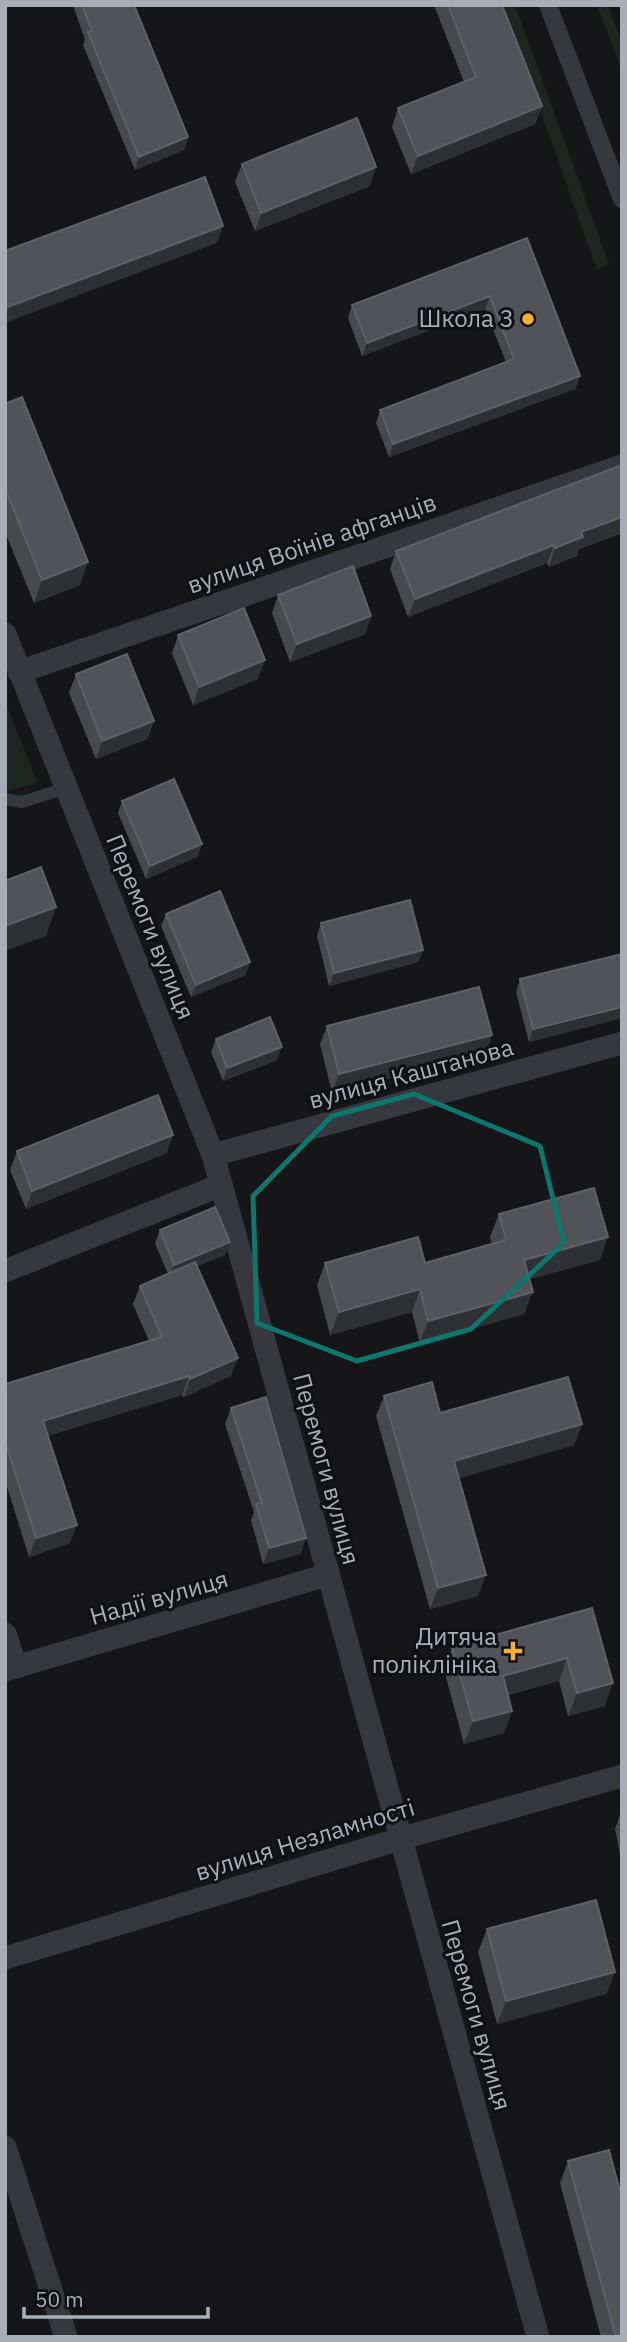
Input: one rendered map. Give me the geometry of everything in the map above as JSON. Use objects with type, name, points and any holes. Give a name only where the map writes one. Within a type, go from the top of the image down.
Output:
[{"type":"street","points":[[548,5],[622,199]]},
{"type":"street","name":"вулиця Воїнів афганців","points":[[19,672],[622,466]]},
{"type":"street","name":"Перемоги вулиця","points":[[5,634],[213,1155],[538,2337]]},
{"type":"street","name":"вулиця Каштанова","points":[[213,1155],[622,1043]]},
{"type":"street","points":[[5,1271],[221,1185]]},
{"type":"street","name":"Надії вулиця","points":[[10,1669],[327,1575]]},
{"type":"street","points":[[5,1634],[10,1669]]},
{"type":"street","name":"вулиця Незламності","points":[[5,1958],[400,1839],[622,1776]]},
{"type":"street","points":[[5,2147],[66,2337]]},
{"type":"lane","points":[[5,799],[22,802],[66,788]]},
{"type":"highlighted area","points":[[414,1094],[540,1146],[564,1243],[471,1329],[357,1361],[257,1323],[253,1196],[332,1116]]},
{"type":"shaded area","points":[[503,5],[515,5],[609,264],[597,270]]},
{"type":"shaded area","points":[[597,5],[608,5],[622,43],[622,70]]},
{"type":"shaded area","points":[[5,701],[38,783],[8,791],[5,783]]},
{"type":"building","points":[[82,5],[134,5],[188,137],[139,157],[88,32],[92,31]]},
{"type":"building","points":[[448,5],[502,5],[542,106],[418,156],[398,108],[476,77]]},
{"type":"building","points":[[357,118],[376,167],[261,213],[242,164]]},
{"type":"building","points":[[205,177],[223,226],[5,308],[5,251]]},
{"type":"building","points":[[527,238],[580,376],[393,444],[380,410],[514,359],[490,296],[367,343],[352,305]]},
{"type":"building","points":[[22,397],[88,562],[42,580],[5,488],[5,404]]},
{"type":"building","points":[[622,465],[622,517],[581,532],[583,537],[555,548],[554,545],[415,599],[396,551]]},
{"type":"building","points":[[353,566],[371,616],[297,644],[278,595]]},
{"type":"building","points":[[244,608],[265,660],[199,687],[178,635]]},
{"type":"building","points":[[127,654],[154,721],[102,741],[76,674]]},
{"type":"building","points":[[174,779],[202,844],[150,866],[122,801]]},
{"type":"building","points":[[41,867],[56,907],[5,926],[5,881]]},
{"type":"building","points":[[220,891],[250,962],[196,985],[166,914]]},
{"type":"building","points":[[410,900],[423,950],[334,973],[321,923]]},
{"type":"building","points":[[622,954],[622,1007],[533,1029],[520,979]]},
{"type":"building","points":[[479,987],[492,1035],[339,1074],[327,1026]]},
{"type":"building","points":[[270,1017],[282,1047],[227,1068],[216,1039]]},
{"type":"building","points":[[158,1095],[173,1135],[32,1191],[17,1151]]},
{"type":"building","points":[[594,1188],[608,1237],[524,1260],[533,1292],[428,1321],[420,1289],[339,1312],[325,1263],[418,1237],[425,1263],[506,1240],[499,1214]]},
{"type":"building","points":[[215,1207],[230,1242],[174,1265],[160,1230]]},
{"type":"building","points":[[195,1262],[238,1358],[190,1379],[189,1376],[43,1421],[77,1525],[36,1538],[5,1441],[5,1384],[162,1337],[140,1286]]},
{"type":"building","points":[[568,1377],[582,1424],[454,1461],[486,1575],[438,1588],[384,1396],[432,1382],[440,1413]]},
{"type":"building","points":[[266,1397],[306,1538],[269,1548],[256,1504],[262,1503],[231,1408]]},
{"type":"building","points":[[592,1608],[613,1683],[577,1693],[567,1658],[503,1676],[512,1711],[473,1721],[452,1647]]},
{"type":"building","points":[[596,1900],[615,1972],[506,2001],[487,1929]]},
{"type":"building","points":[[609,2150],[622,2199],[622,2337],[616,2337],[568,2161]]},
{"type":"place","name":"Школа 3","points":[[528,319]]},
{"type":"place","name":"Дитяча поліклініка","points":[[513,1651]]}]
